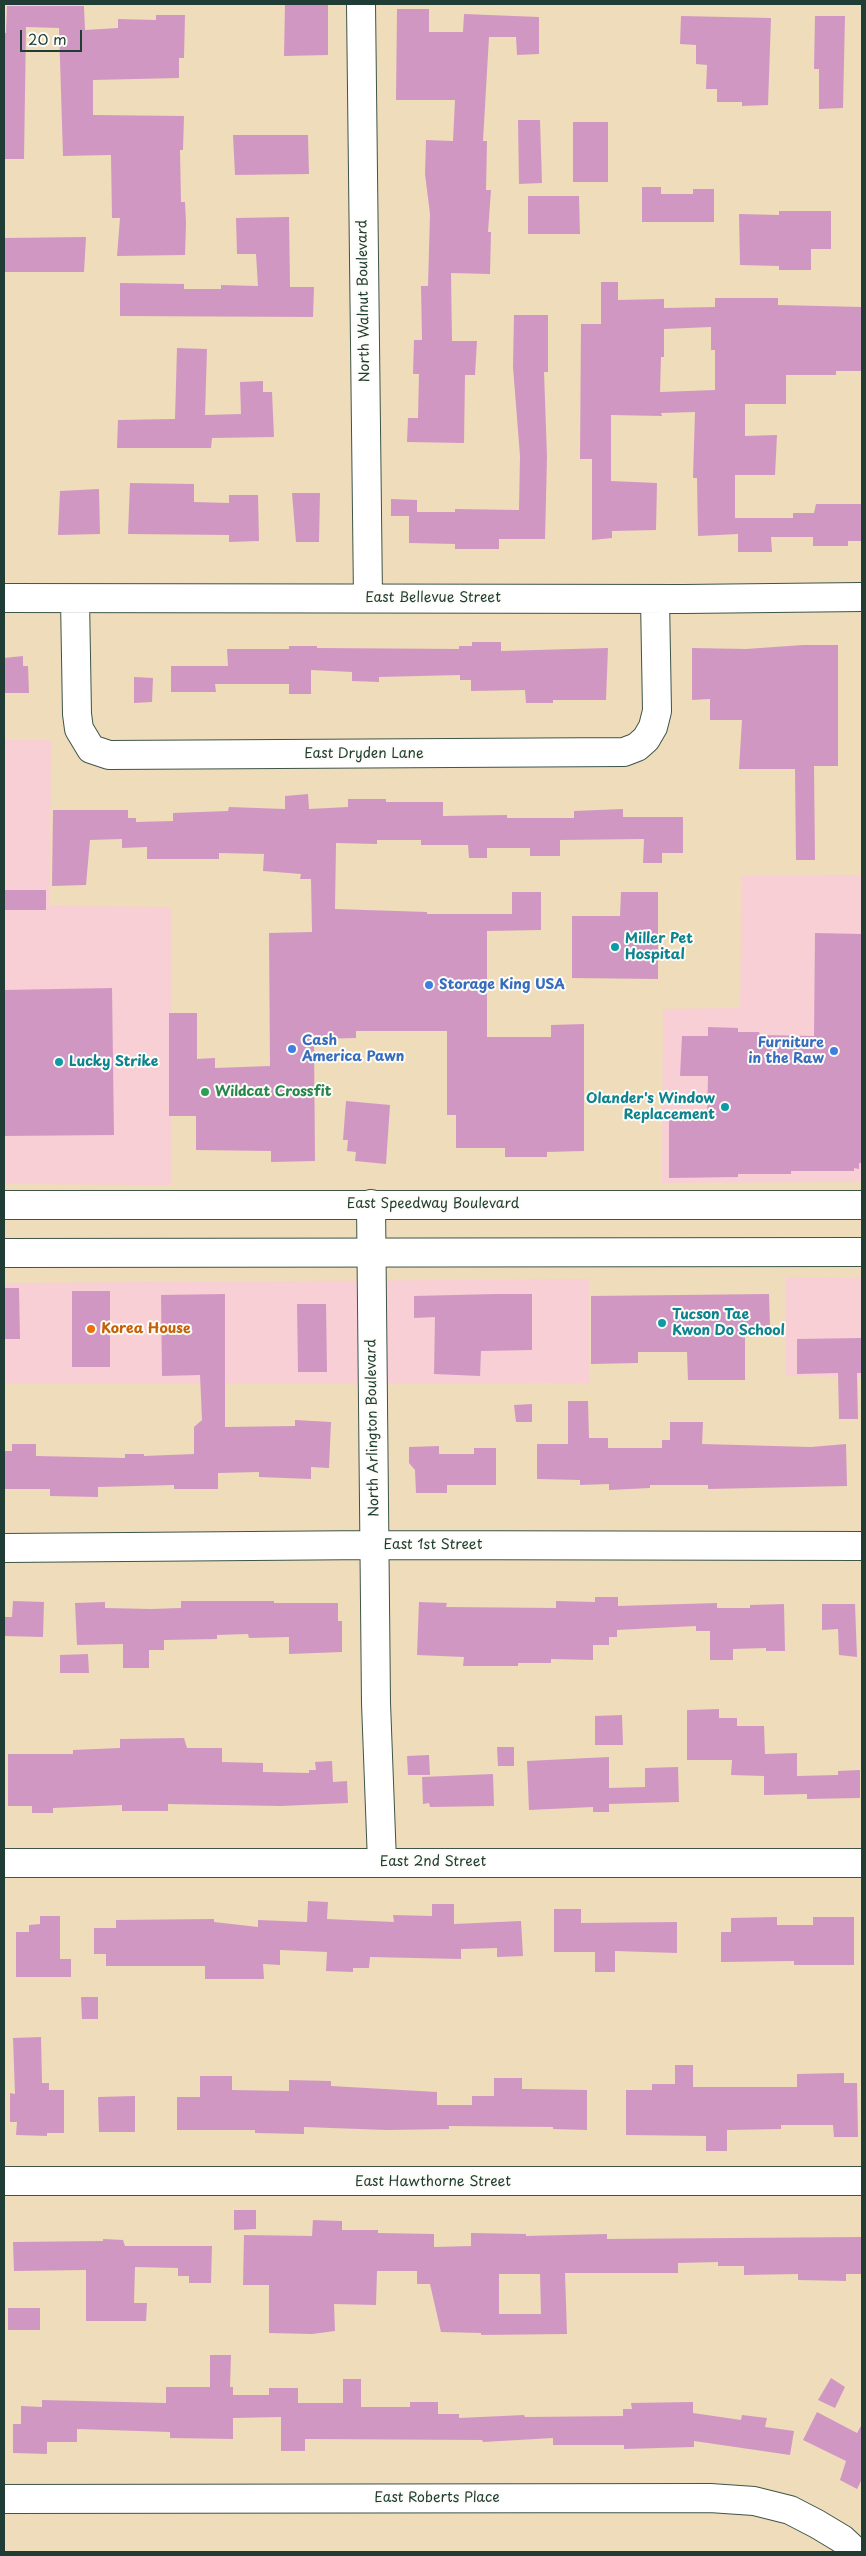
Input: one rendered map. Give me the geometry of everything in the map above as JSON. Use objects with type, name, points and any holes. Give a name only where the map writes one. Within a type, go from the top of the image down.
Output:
[{"type":"street","name":"North Walnut Boulevard","points":[[361,4],[368,598]]},
{"type":"street","name":"East Bellevue Street","points":[[4,598],[655,599],[862,597]]},
{"type":"street","name":"East Dryden Lane","points":[[75,599],[77,714],[79,729],[91,748],[109,756],[624,752],[637,747],[646,739],[653,727],[657,711],[655,599]]},
{"type":"street","name":"North Arlington Boulevard","points":[[371,1204],[374,1545],[382,1862]]},
{"type":"street","name":"East Speedway Boulevard","points":[[4,1205],[862,1205]]},
{"type":"street","points":[[4,1252],[862,1252]]},
{"type":"street","name":"East 1st Street","points":[[4,1548],[374,1545],[862,1546]]},
{"type":"street","name":"East 2nd Street","points":[[4,1863],[862,1863]]},
{"type":"street","name":"East Hawthorne Street","points":[[4,2181],[862,2181]]},
{"type":"street","name":"East Roberts Place","points":[[4,2499],[710,2498],[754,2501],[790,2510],[842,2539],[856,2552]]},
{"type":"shaded area","points":[[4,740],[51,740],[50,906],[171,907],[171,1185],[4,1184]]},
{"type":"shaded area","points":[[862,875],[862,1182],[662,1183],[663,1009],[740,1008],[742,876]]},
{"type":"shaded area","points":[[786,1277],[862,1278],[862,1377],[786,1376]]},
{"type":"shaded area","points":[[589,1279],[589,1383],[4,1384],[4,1283]]},
{"type":"building","points":[[285,4],[328,4],[328,55],[284,56]]},
{"type":"building","points":[[7,6],[84,6],[85,30],[118,28],[118,19],[156,20],[156,15],[185,15],[184,58],[179,58],[179,78],[93,80],[93,115],[184,116],[183,150],[180,150],[181,202],[185,202],[186,223],[185,255],[117,256],[120,218],[112,218],[111,155],[63,156],[59,28],[26,27],[24,159],[4,159],[4,33],[6,33]]},
{"type":"building","points":[[397,9],[429,9],[429,32],[463,32],[464,14],[539,17],[539,54],[517,55],[516,37],[489,37],[483,141],[487,141],[486,190],[491,190],[488,232],[491,232],[490,274],[451,273],[452,341],[477,341],[475,375],[465,375],[464,443],[407,442],[408,418],[418,418],[419,374],[413,374],[414,340],[422,340],[421,286],[428,286],[430,214],[425,174],[426,140],[453,141],[455,100],[396,100]]},
{"type":"building","points":[[681,16],[771,18],[768,105],[742,106],[742,102],[717,102],[717,89],[706,89],[707,65],[696,64],[696,45],[680,44]]},
{"type":"building","points":[[815,16],[845,16],[843,108],[819,109],[819,69],[814,69]]},
{"type":"building","points":[[518,120],[540,120],[542,183],[519,184]]},
{"type":"building","points":[[573,122],[608,122],[608,182],[573,182]]},
{"type":"building","points":[[233,135],[308,135],[309,174],[235,175]]},
{"type":"building","points":[[642,187],[661,187],[661,194],[693,194],[693,189],[714,189],[714,222],[642,222]]},
{"type":"building","points":[[528,196],[579,196],[580,234],[528,234]]},
{"type":"building","points":[[779,211],[831,211],[831,249],[811,249],[811,270],[779,270],[779,266],[740,265],[739,214],[779,215]]},
{"type":"building","points":[[289,217],[290,287],[314,287],[313,317],[120,316],[120,283],[184,284],[184,289],[221,289],[221,285],[258,286],[256,254],[237,254],[236,218]]},
{"type":"building","points":[[86,237],[84,272],[4,272],[4,238]]},
{"type":"building","points":[[601,282],[618,282],[618,300],[664,299],[664,308],[715,307],[715,298],[778,298],[778,305],[862,307],[862,371],[836,371],[836,375],[786,375],[786,404],[745,404],[745,436],[777,435],[775,475],[735,475],[735,518],[793,518],[793,513],[814,513],[816,504],[862,504],[862,541],[848,541],[848,546],[813,546],[813,537],[771,537],[772,552],[738,552],[738,534],[698,536],[697,478],[693,478],[695,412],[661,413],[662,416],[611,415],[611,481],[657,483],[656,530],[612,531],[612,538],[592,540],[592,459],[580,459],[581,324],[601,324]],"holes":[[[711,327],[711,350],[715,350],[715,390],[660,392],[661,357],[664,357],[664,329]]]},
{"type":"building","points":[[514,315],[548,315],[548,372],[544,372],[547,457],[545,539],[499,539],[499,549],[455,549],[455,544],[409,543],[409,516],[391,516],[391,499],[417,500],[417,512],[455,512],[455,509],[519,510],[520,456],[513,367]]},
{"type":"building","points":[[177,348],[207,349],[205,415],[241,414],[240,382],[263,381],[263,392],[272,392],[274,437],[212,438],[211,448],[117,448],[118,420],[175,419]]},
{"type":"building","points":[[130,483],[194,484],[194,502],[229,503],[229,495],[258,495],[259,541],[229,542],[229,535],[128,534]]},
{"type":"building","points":[[99,489],[100,534],[58,535],[60,491]]},
{"type":"building","points":[[292,493],[320,493],[319,542],[296,542]]},
{"type":"building","points":[[472,642],[501,642],[501,651],[608,648],[606,700],[553,700],[553,703],[526,703],[525,690],[471,691],[471,680],[460,680],[460,675],[379,677],[379,682],[352,681],[352,672],[311,670],[311,694],[289,694],[289,684],[215,684],[216,692],[171,692],[171,666],[228,666],[227,649],[289,649],[289,646],[317,646],[317,648],[459,649],[459,646],[472,646]]},
{"type":"building","points":[[803,645],[838,645],[838,766],[814,766],[815,860],[796,860],[795,769],[739,769],[742,720],[710,720],[710,699],[692,700],[692,648],[746,649]]},
{"type":"building","points":[[23,656],[23,666],[28,666],[29,693],[4,693],[4,658]]},
{"type":"building","points":[[134,677],[153,678],[152,702],[134,703]]},
{"type":"building","points":[[308,794],[309,809],[348,807],[348,799],[386,799],[386,802],[443,802],[443,816],[507,815],[507,818],[574,818],[574,811],[623,809],[623,817],[683,817],[683,853],[662,853],[662,863],[643,863],[644,839],[560,840],[560,856],[530,856],[530,848],[487,848],[487,858],[469,858],[468,845],[421,845],[421,840],[377,840],[377,844],[336,843],[335,909],[427,912],[427,914],[512,914],[512,892],[541,892],[541,930],[487,931],[487,1037],[551,1037],[551,1025],[584,1024],[584,1151],[547,1152],[547,1157],[505,1157],[505,1148],[456,1148],[456,1115],[447,1115],[447,1031],[356,1031],[356,1038],[314,1039],[315,1161],[271,1162],[271,1151],[196,1150],[196,1116],[169,1116],[169,1013],[197,1013],[197,1059],[215,1058],[215,1068],[270,1066],[269,933],[312,932],[311,879],[300,879],[301,874],[263,871],[264,854],[219,853],[219,859],[147,859],[147,847],[122,848],[122,839],[90,840],[86,885],[52,886],[53,810],[128,810],[128,818],[136,818],[136,822],[173,821],[173,813],[228,811],[229,807],[285,809],[285,796]]},
{"type":"building","points":[[4,890],[46,890],[46,910],[4,910]]},
{"type":"building","name":"Miller Pet Hospital","points":[[621,892],[658,892],[658,979],[572,978],[572,916],[620,916]]},
{"type":"building","points":[[815,933],[862,934],[862,1163],[859,1163],[859,1169],[854,1168],[854,1171],[791,1171],[791,1174],[738,1174],[738,1177],[669,1178],[669,1119],[707,1119],[708,1076],[680,1076],[682,1036],[708,1036],[708,1027],[738,1028],[738,1032],[759,1032],[760,1035],[814,1036]]},
{"type":"building","name":"Lucky Strike","points":[[112,988],[114,1135],[4,1136],[4,990]]},
{"type":"building","points":[[346,1101],[390,1105],[386,1164],[355,1161],[356,1152],[347,1151],[348,1140],[343,1140]]},
{"type":"building","points":[[4,1288],[19,1288],[20,1339],[4,1339]]},
{"type":"building","name":"Korea House","points":[[72,1291],[110,1291],[110,1367],[72,1367]]},
{"type":"building","points":[[225,1294],[225,1427],[295,1426],[295,1420],[331,1422],[329,1468],[311,1467],[311,1479],[259,1477],[259,1472],[218,1473],[218,1489],[174,1489],[174,1485],[98,1487],[98,1497],[50,1496],[50,1489],[4,1489],[4,1451],[12,1451],[12,1444],[36,1444],[36,1456],[125,1458],[125,1454],[144,1454],[144,1456],[194,1454],[194,1427],[202,1420],[200,1375],[162,1376],[161,1295]]},
{"type":"building","points":[[532,1294],[532,1350],[481,1351],[480,1376],[434,1374],[435,1317],[414,1318],[414,1296]]},
{"type":"building","points":[[769,1294],[770,1326],[745,1327],[745,1380],[688,1380],[687,1352],[638,1352],[638,1363],[591,1364],[591,1296]]},
{"type":"building","points":[[297,1304],[326,1304],[327,1372],[298,1372]]},
{"type":"building","points":[[862,1338],[862,1373],[857,1373],[858,1419],[839,1419],[838,1373],[797,1374],[797,1339]]},
{"type":"building","points":[[568,1401],[588,1401],[589,1438],[608,1438],[608,1448],[662,1448],[662,1440],[670,1440],[670,1422],[703,1422],[702,1444],[811,1447],[846,1444],[847,1486],[708,1489],[708,1485],[650,1485],[650,1488],[609,1490],[609,1484],[580,1485],[580,1480],[537,1479],[537,1444],[568,1444]]},
{"type":"building","points":[[532,1404],[532,1422],[516,1422],[514,1405]]},
{"type":"building","points":[[439,1446],[439,1454],[474,1454],[474,1448],[496,1448],[496,1485],[447,1485],[447,1493],[416,1493],[415,1470],[409,1463],[409,1447]]},
{"type":"building","points":[[595,1597],[618,1597],[618,1606],[717,1603],[717,1608],[750,1608],[750,1605],[784,1604],[785,1651],[766,1651],[766,1648],[733,1649],[733,1660],[710,1660],[710,1631],[696,1631],[696,1626],[617,1630],[617,1637],[609,1637],[609,1645],[593,1645],[593,1660],[551,1659],[551,1663],[518,1663],[518,1666],[463,1666],[464,1657],[417,1655],[419,1602],[447,1603],[446,1607],[556,1608],[556,1601],[595,1602]]},
{"type":"building","points":[[13,1601],[44,1602],[43,1637],[4,1636],[4,1617],[12,1617]]},
{"type":"building","points":[[181,1601],[338,1603],[338,1621],[342,1621],[342,1652],[289,1654],[289,1637],[249,1638],[248,1634],[217,1635],[217,1639],[164,1640],[164,1650],[149,1650],[149,1668],[123,1668],[123,1644],[77,1645],[75,1603],[105,1602],[105,1608],[151,1609],[181,1608]]},
{"type":"building","points":[[822,1604],[855,1604],[857,1657],[839,1655],[838,1629],[822,1630]]},
{"type":"building","points":[[88,1654],[89,1673],[60,1673],[60,1655]]},
{"type":"building","points":[[719,1709],[719,1718],[737,1718],[737,1726],[764,1726],[765,1754],[797,1753],[797,1776],[838,1775],[838,1771],[860,1770],[860,1798],[807,1799],[807,1794],[764,1795],[764,1776],[731,1775],[732,1760],[687,1760],[687,1710]]},
{"type":"building","points":[[622,1715],[623,1745],[595,1745],[595,1716]]},
{"type":"building","points":[[184,1738],[187,1748],[222,1748],[222,1762],[263,1763],[263,1772],[309,1773],[309,1770],[316,1770],[315,1762],[332,1761],[333,1782],[347,1781],[348,1803],[281,1806],[168,1804],[168,1811],[122,1811],[122,1805],[53,1808],[53,1813],[32,1813],[32,1806],[8,1806],[8,1754],[73,1754],[73,1750],[120,1748],[120,1739]]},
{"type":"building","points":[[497,1747],[514,1747],[514,1766],[498,1766]]},
{"type":"building","points":[[429,1755],[430,1775],[408,1775],[407,1756]]},
{"type":"building","points":[[609,1757],[609,1788],[645,1787],[645,1768],[678,1767],[679,1802],[609,1804],[609,1812],[593,1812],[593,1807],[529,1810],[527,1761]]},
{"type":"building","points":[[493,1774],[494,1806],[430,1807],[429,1803],[423,1804],[422,1777]]},
{"type":"building","points":[[308,1901],[328,1902],[327,1919],[394,1922],[393,1915],[432,1916],[432,1904],[454,1904],[454,1924],[521,1921],[523,1956],[497,1957],[497,1948],[461,1949],[461,1959],[370,1957],[369,1968],[353,1968],[353,1972],[326,1971],[327,1952],[280,1950],[280,1965],[263,1964],[264,1979],[205,1979],[205,1966],[106,1966],[106,1954],[94,1954],[94,1928],[116,1928],[116,1920],[214,1919],[214,1922],[258,1927],[258,1920],[307,1922]]},
{"type":"building","points":[[554,1909],[581,1909],[581,1923],[677,1922],[677,1953],[615,1951],[615,1972],[595,1972],[595,1952],[554,1952]]},
{"type":"building","points":[[40,1916],[60,1916],[60,1959],[71,1959],[71,1977],[16,1977],[16,1932],[29,1932],[29,1925],[40,1924]]},
{"type":"building","points":[[777,1917],[777,1925],[813,1925],[813,1917],[854,1917],[854,1965],[794,1965],[794,1961],[721,1962],[721,1932],[731,1932],[731,1918]]},
{"type":"building","points":[[81,1997],[98,1997],[98,2019],[82,2019]]},
{"type":"building","points":[[41,2037],[42,2083],[49,2083],[49,2090],[64,2090],[64,2133],[47,2133],[47,2136],[16,2135],[17,2122],[10,2122],[10,2093],[15,2094],[13,2038]]},
{"type":"building","points":[[675,2065],[693,2065],[693,2087],[797,2087],[797,2074],[844,2073],[844,2083],[857,2083],[858,2137],[834,2137],[833,2125],[781,2125],[781,2129],[727,2130],[727,2151],[706,2151],[706,2136],[626,2135],[626,2090],[652,2090],[652,2084],[675,2084]]},
{"type":"building","points":[[200,2076],[232,2076],[232,2090],[289,2091],[289,2080],[331,2081],[331,2086],[437,2092],[437,2105],[472,2105],[472,2096],[494,2096],[494,2078],[522,2078],[522,2089],[587,2090],[587,2130],[553,2129],[553,2127],[449,2126],[449,2129],[387,2130],[304,2127],[304,2134],[255,2133],[255,2130],[177,2130],[177,2097],[200,2097]]},
{"type":"building","points":[[135,2096],[135,2132],[99,2132],[98,2097]]},
{"type":"building","points":[[234,2210],[256,2210],[256,2229],[234,2230]]},
{"type":"building","points":[[313,2220],[342,2221],[342,2230],[378,2230],[378,2233],[434,2234],[434,2247],[471,2246],[471,2233],[526,2234],[526,2236],[607,2234],[607,2239],[861,2237],[861,2274],[846,2274],[846,2281],[798,2280],[798,2274],[744,2275],[744,2266],[718,2266],[718,2262],[678,2263],[678,2273],[565,2273],[567,2334],[481,2335],[481,2333],[441,2332],[430,2284],[417,2284],[417,2271],[377,2271],[376,2305],[334,2304],[335,2331],[312,2334],[269,2333],[269,2285],[243,2285],[244,2235],[312,2236]],"holes":[[[499,2274],[540,2274],[541,2314],[499,2314]]]},
{"type":"building","points":[[103,2239],[123,2240],[125,2246],[212,2246],[211,2283],[189,2283],[189,2276],[178,2276],[178,2268],[135,2267],[134,2303],[147,2303],[146,2321],[86,2321],[86,2270],[14,2271],[13,2242],[103,2241]]},
{"type":"building","points":[[8,2308],[40,2308],[40,2330],[8,2330]]},
{"type":"building","points":[[210,2355],[231,2355],[230,2387],[233,2387],[233,2395],[269,2395],[269,2388],[298,2388],[298,2403],[343,2403],[343,2379],[361,2379],[361,2407],[410,2407],[410,2402],[438,2402],[438,2414],[459,2414],[459,2418],[524,2415],[525,2417],[623,2416],[623,2409],[632,2409],[631,2403],[693,2402],[693,2413],[741,2420],[742,2415],[767,2418],[765,2427],[794,2431],[790,2455],[694,2441],[694,2447],[624,2449],[624,2445],[553,2445],[553,2438],[483,2442],[482,2440],[305,2439],[305,2451],[281,2451],[281,2417],[233,2418],[233,2439],[170,2438],[170,2432],[77,2429],[77,2442],[47,2442],[47,2454],[13,2453],[13,2424],[21,2424],[21,2406],[42,2407],[42,2400],[166,2403],[166,2387],[210,2387]]},
{"type":"building","points":[[831,2378],[845,2387],[835,2408],[818,2400]]},
{"type":"building","points":[[817,2412],[857,2433],[862,2424],[862,2479],[857,2489],[840,2480],[846,2461],[803,2440]]},
{"type":"place","name":"Miller Pet Hospital","points":[[615,947]]},
{"type":"place","name":"Storage King USA","points":[[429,985]]},
{"type":"place","name":"Cash America Pawn","points":[[292,1049]]},
{"type":"place","name":"Furniture in the Raw","points":[[834,1051]]},
{"type":"place","name":"Lucky Strike","points":[[59,1062]]},
{"type":"place","name":"Wildcat Crossfit","points":[[205,1092]]},
{"type":"place","name":"Olander's Window Replacement","points":[[725,1107]]},
{"type":"place","name":"Tucson Tae Kwon Do School","points":[[662,1323]]},
{"type":"place","name":"Korea House","points":[[91,1329]]}]
